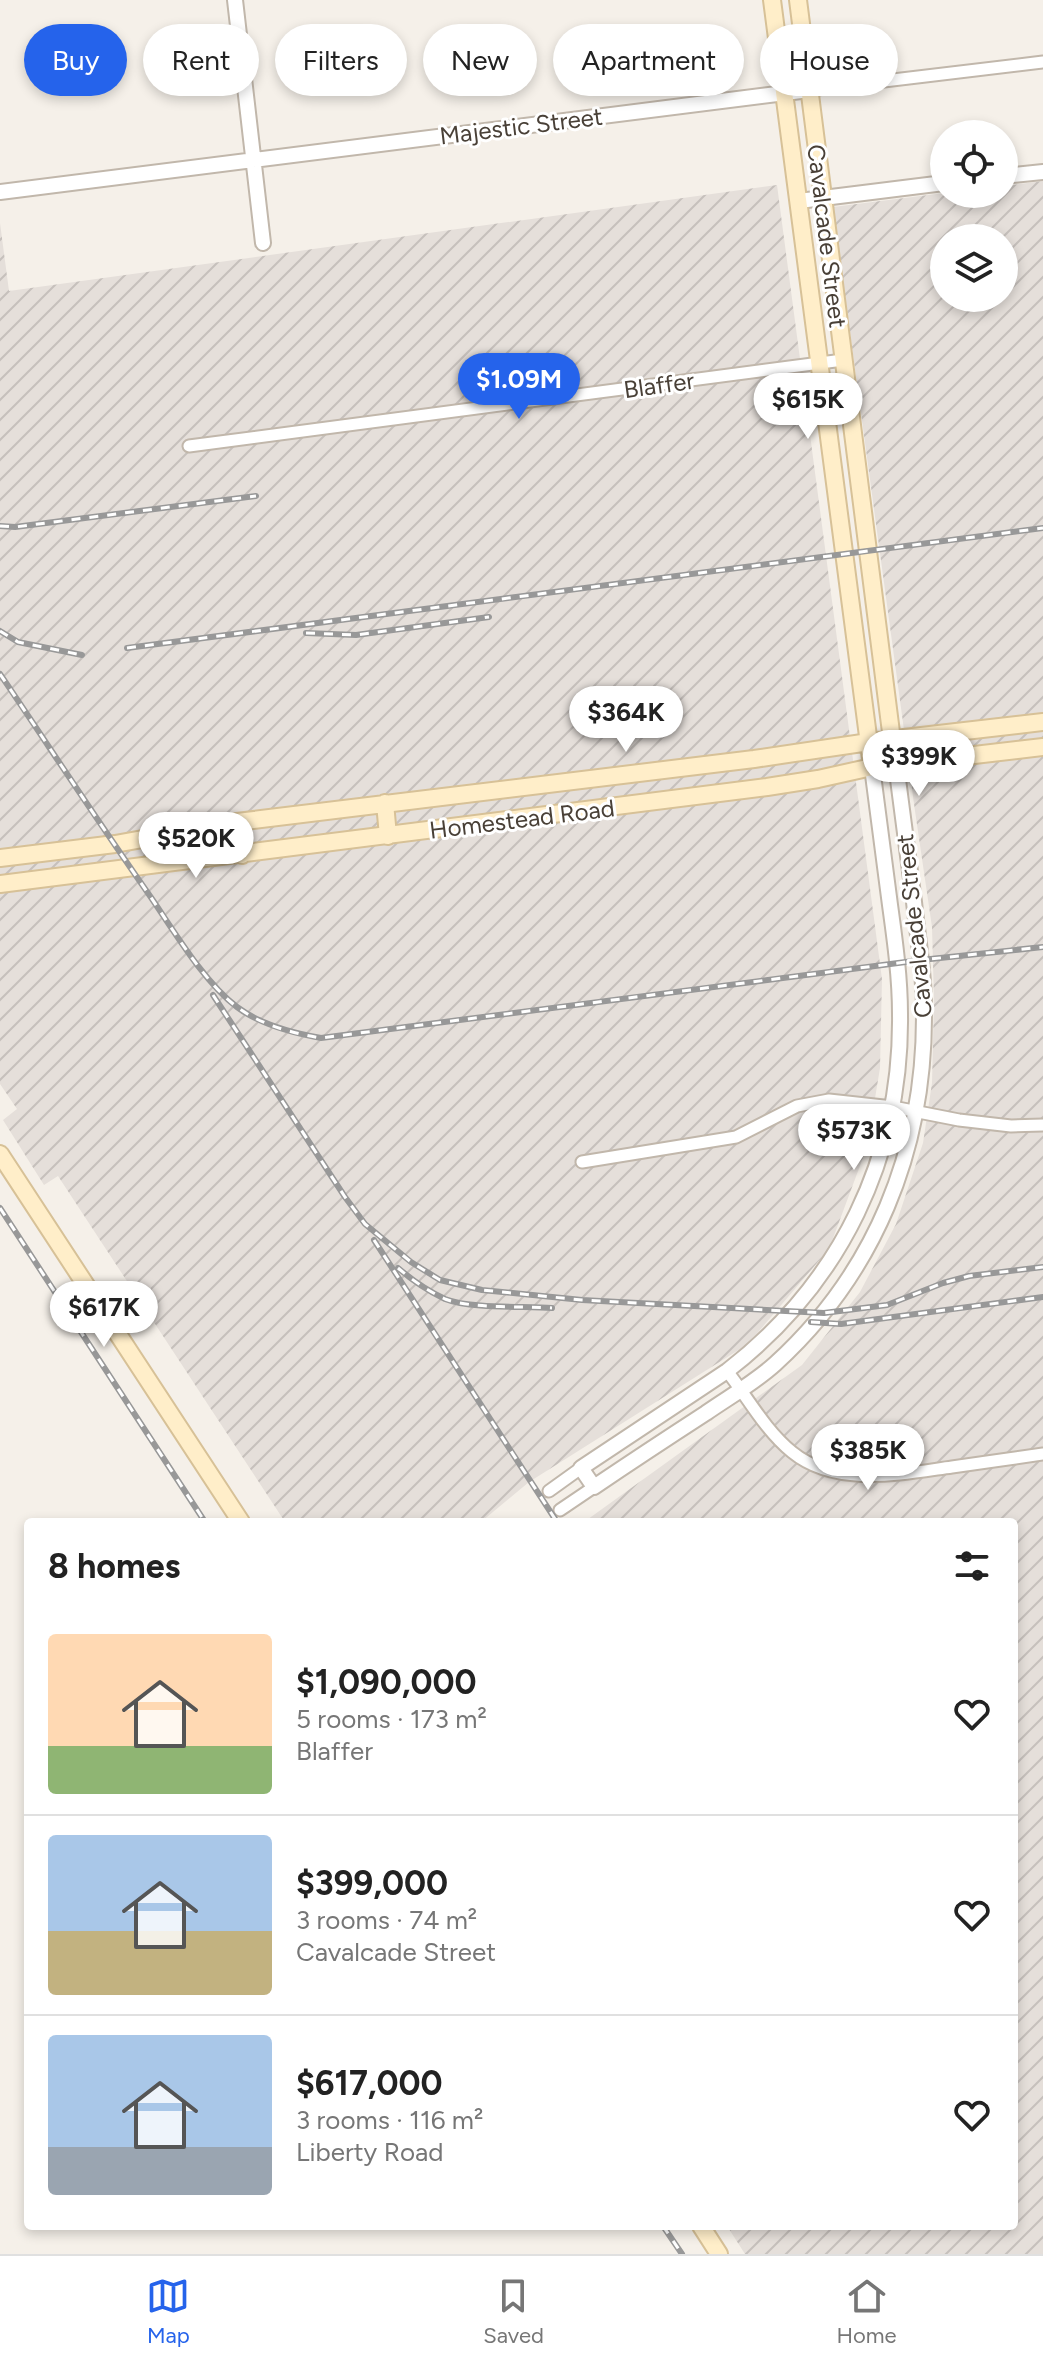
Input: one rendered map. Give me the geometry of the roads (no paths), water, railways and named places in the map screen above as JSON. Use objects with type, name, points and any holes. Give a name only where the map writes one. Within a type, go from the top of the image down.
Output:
[{"type":"main road","name":"Cavalcade Street","points":[[772,0],[775,24]]},
{"type":"main road","name":"Cavalcade Street","points":[[798,0],[801,24]]},
{"type":"main road","name":"Cavalcade Street","points":[[784,96],[872,767]]},
{"type":"main road","name":"Cavalcade Street","points":[[810,96],[896,764]]},
{"type":"main road","name":"Homestead Road","points":[[0,858],[115,844],[237,822],[1043,722]]},
{"type":"main road","name":"Homestead Road","points":[[0,884],[696,796],[818,779],[872,767],[1043,747]]},
{"type":"main road","points":[[692,766],[696,796]]},
{"type":"main road","points":[[581,780],[586,810]]},
{"type":"main road","points":[[385,803],[388,836]]},
{"type":"main road","points":[[237,822],[242,855]]},
{"type":"main road","points":[[0,1154],[238,1518]]},
{"type":"main road","points":[[704,2230],[719,2254]]},
{"type":"street","points":[[235,0],[263,243]]},
{"type":"street","name":"Majestic Street","points":[[898,79],[1043,62]]},
{"type":"street","name":"Majestic Street","points":[[0,192],[760,96]]},
{"type":"street","points":[[1018,175],[1043,172]]},
{"type":"street","points":[[799,201],[930,185]]},
{"type":"street","name":"Blaffer","points":[[189,446],[843,360]]},
{"type":"street","name":"Cavalcade Street","points":[[560,1510],[773,1366],[824,1313],[856,1269],[881,1219],[899,1179],[917,1110],[923,1064],[924,1015],[917,929],[896,764]]},
{"type":"street","name":"Cavalcade Street","points":[[549,1491],[727,1371],[767,1337],[813,1287],[845,1238],[860,1208],[885,1141],[893,1107],[900,1023],[893,932],[872,767]]},
{"type":"street","points":[[893,932],[917,929]]},
{"type":"street","points":[[582,1162],[736,1137],[797,1106],[829,1100],[917,1110],[959,1120],[1011,1126],[1043,1125]]},
{"type":"street","points":[[860,1208],[881,1219]]},
{"type":"street","points":[[727,1371],[764,1422],[792,1452],[809,1463],[831,1471],[854,1475],[889,1475],[1043,1454]]},
{"type":"street","points":[[581,1468],[594,1487]]},
{"type":"railway","points":[[0,526],[15,527],[256,496]]},
{"type":"railway","points":[[127,648],[1043,528]]},
{"type":"railway","points":[[306,633],[356,635],[489,617]]},
{"type":"railway","points":[[0,631],[18,642],[82,655]]},
{"type":"railway","points":[[0,674],[201,970],[237,1007],[256,1019],[288,1031],[321,1038],[1043,947]]},
{"type":"railway","points":[[213,995],[365,1224],[411,1262],[440,1280],[482,1290],[582,1300],[824,1313],[887,1305],[969,1276],[1043,1267]]},
{"type":"railway","points":[[0,1208],[202,1518]]},
{"type":"railway","points":[[374,1240],[554,1518]]},
{"type":"railway","points":[[398,1268],[432,1292],[456,1302],[552,1308]]},
{"type":"railway","points":[[811,1322],[841,1324],[1043,1297]]},
{"type":"railway","points":[[666,2230],[682,2254]]}]
